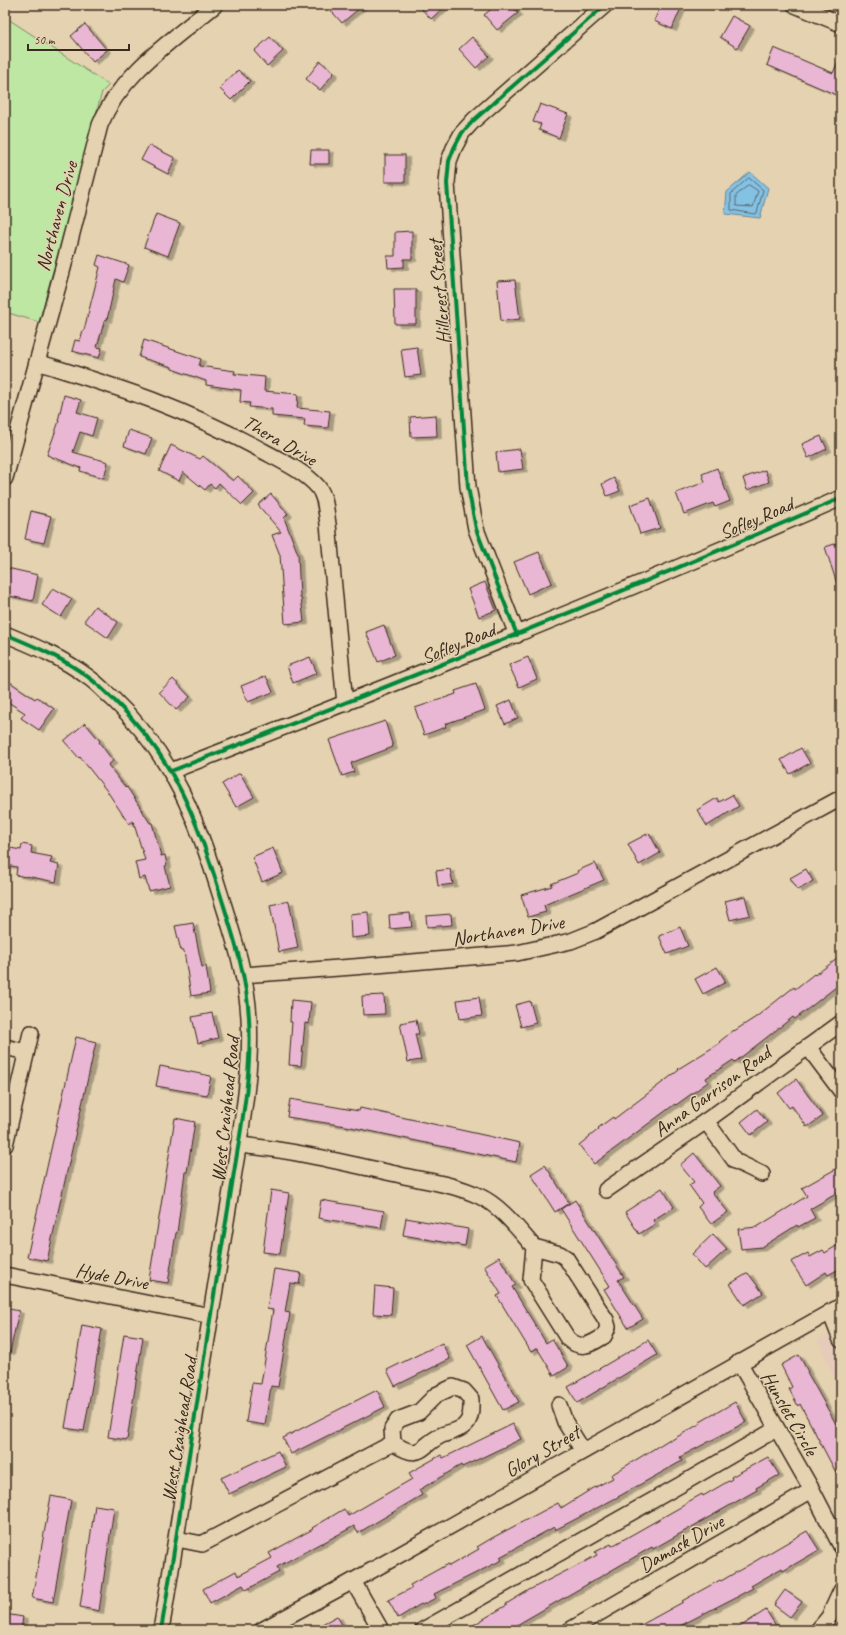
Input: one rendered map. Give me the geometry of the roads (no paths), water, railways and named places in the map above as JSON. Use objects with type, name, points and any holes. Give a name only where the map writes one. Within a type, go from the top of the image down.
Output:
[{"type":"street","name":"Northaven Drive","points":[[5,478],[100,125],[116,94],[132,75],[215,5]]},
{"type":"street","name":"Hillcrest Street","points":[[517,635],[476,529],[468,487],[449,226],[447,183],[449,161],[462,133],[474,120],[605,5]]},
{"type":"street","points":[[795,5],[841,24]]},
{"type":"street","name":"Thera Drive","points":[[37,362],[150,400],[193,417],[241,439],[279,460],[309,479],[318,488],[325,505],[328,524],[345,704]]},
{"type":"street","name":"Sofley Road","points":[[171,771],[345,704],[517,635],[841,498]]},
{"type":"street","name":"West Craighead Road","points":[[5,634],[46,652],[90,678],[132,717],[152,742],[184,794],[213,869],[243,975],[249,1016],[245,1106],[177,1539],[161,1630]]},
{"type":"street","name":"Northaven Drive","points":[[243,975],[471,958],[517,952],[571,942],[596,931],[841,798]]},
{"type":"street","name":"Anna Garrison Road","points":[[606,1190],[706,1122],[841,1023]]},
{"type":"street","points":[[5,1145],[10,1098],[31,1033]]},
{"type":"street","points":[[5,1047],[26,1052]]},
{"type":"street","points":[[808,1047],[841,1091]]},
{"type":"street","points":[[706,1122],[735,1161],[762,1174]]},
{"type":"street","points":[[239,1145],[278,1149],[310,1155],[464,1190],[479,1196],[491,1203],[534,1246],[560,1254],[566,1258],[606,1320],[608,1327],[604,1336],[590,1345],[582,1346],[574,1345],[568,1339],[531,1280],[534,1246]]},
{"type":"street","name":"Hyde Drive","points":[[5,1275],[211,1316]]},
{"type":"street","points":[[835,1309],[841,1340]]},
{"type":"street","name":"Glory Street","points":[[262,1630],[287,1624],[353,1580],[835,1309]]},
{"type":"street","name":"Hunslet Circle","points":[[739,1362],[812,1490],[841,1546]]},
{"type":"street","points":[[453,1387],[464,1391],[471,1399],[470,1417],[464,1426],[440,1436],[421,1451],[406,1451],[393,1443],[392,1429],[398,1420],[419,1412],[436,1395],[453,1387]]},
{"type":"street","points":[[559,1405],[565,1422],[583,1451]]},
{"type":"street","points":[[423,1630],[776,1429]]},
{"type":"street","points":[[177,1539],[202,1544],[393,1443]]},
{"type":"street","name":"Damask Drive","points":[[570,1630],[812,1490]]},
{"type":"street","points":[[353,1580],[381,1630]]},
{"type":"street","points":[[818,1630],[829,1617],[841,1592]]},
{"type":"water","points":[[750,172],[768,188],[760,218],[725,214],[727,192]]}]
